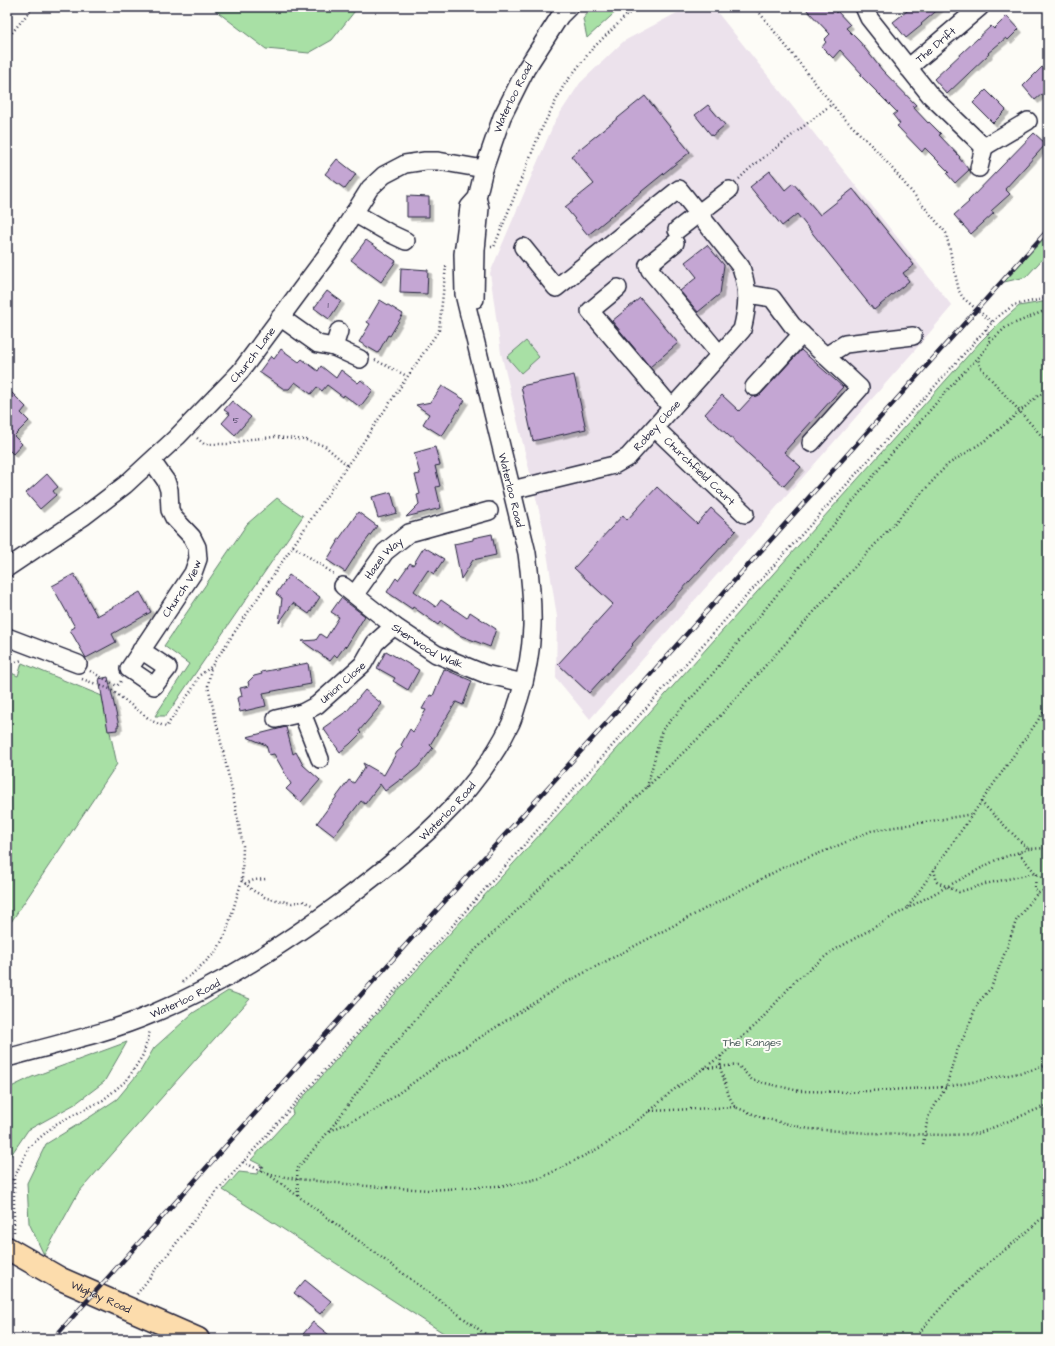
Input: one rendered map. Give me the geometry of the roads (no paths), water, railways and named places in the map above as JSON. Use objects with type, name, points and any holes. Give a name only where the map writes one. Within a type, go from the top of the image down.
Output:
[{"type":"main road","name":"Wighay Road","points":[[10,1250],[61,1279],[117,1305],[126,1307],[198,1339]]},
{"type":"street","name":"Waterloo Road","points":[[7,1058],[105,1032],[151,1015],[218,983],[257,960],[384,870],[450,811],[492,758],[511,724],[524,683],[529,657],[533,626],[532,590],[527,553],[464,294],[463,254],[469,207],[476,198],[484,169],[502,118],[526,69],[560,16],[569,7]]},
{"type":"street","points":[[864,7],[869,18],[930,95],[984,147]]},
{"type":"street","name":"The Drift","points":[[908,68],[980,7]]},
{"type":"street","points":[[979,168],[984,147],[1028,121]]},
{"type":"street","name":"Church Lane","points":[[7,568],[83,517],[125,485],[152,461],[240,372],[332,248],[370,188],[384,175],[405,164],[425,161],[438,161],[484,169]]},
{"type":"street","name":"Robey Close","points":[[512,490],[614,465],[628,457],[742,330],[747,312],[748,294],[746,280],[741,267],[679,189],[556,288],[523,247]]},
{"type":"street","points":[[720,355],[650,270],[648,265],[698,213],[729,190]]},
{"type":"street","points":[[354,213],[406,241]]},
{"type":"street","points":[[618,288],[590,311],[672,408]]},
{"type":"street","points":[[748,294],[772,298],[797,329],[860,388],[811,443]]},
{"type":"street","points":[[280,317],[318,344],[334,347],[360,359]]},
{"type":"street","points":[[754,387],[797,329]]},
{"type":"street","points":[[334,347],[339,331]]},
{"type":"street","points":[[826,356],[845,344],[913,336]]},
{"type":"street","name":"Churchfield Court","points":[[655,428],[745,514]]},
{"type":"street","name":"Church View","points":[[141,650],[168,668],[154,686],[129,669],[141,650],[193,573],[198,559],[197,547],[192,537],[174,518],[170,510],[169,490],[166,481],[152,461]]},
{"type":"street","name":"Hazel Way","points":[[349,590],[385,552],[409,533],[489,511]]},
{"type":"street","name":"Sherwood Walk","points":[[349,590],[394,626],[436,654],[485,674],[524,683]]},
{"type":"street","name":"Union Close","points":[[276,719],[302,713],[317,705],[363,664],[375,642],[394,626]]},
{"type":"street","points":[[7,637],[80,672]]},
{"type":"street","points":[[302,713],[320,759]]},
{"type":"railway","points":[[53,1339],[1048,230]]},
{"type":"park label","name":"The Ranges","points":[[752,1042]]}]
